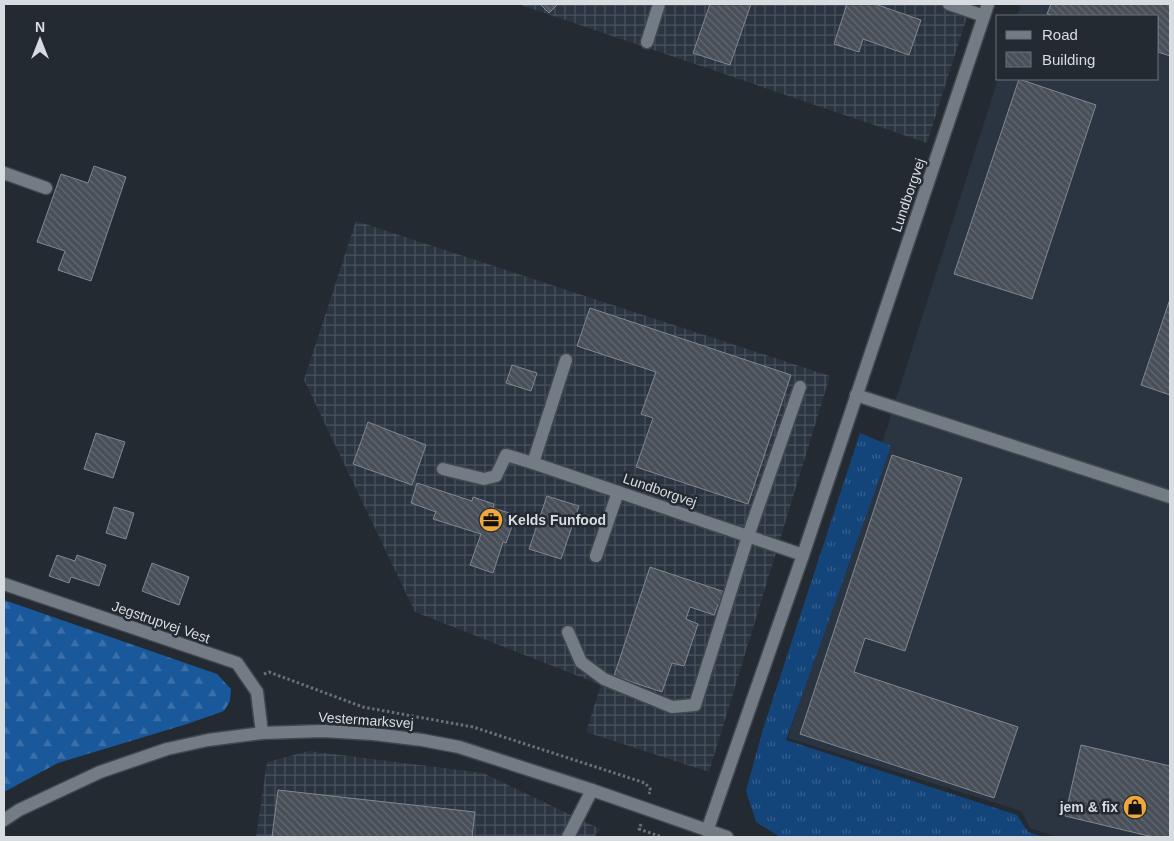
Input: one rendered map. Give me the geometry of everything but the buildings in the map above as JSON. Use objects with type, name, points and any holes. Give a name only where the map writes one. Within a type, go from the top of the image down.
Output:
[{"type":"street","points":[[647,42],[659,4]]},
{"type":"street","points":[[949,4],[986,10]]},
{"type":"street","name":"Lundborgvej","points":[[707,831],[803,555],[986,10]]},
{"type":"street","points":[[4,173],[46,188]]},
{"type":"street","points":[[533,463],[566,360]]},
{"type":"street","points":[[568,632],[581,662],[604,678],[672,707],[695,705],[748,536],[800,387]]},
{"type":"street","points":[[856,395],[1170,497]]},
{"type":"street","name":"Lundborgvej","points":[[444,468],[484,479],[496,476],[506,456],[533,463],[803,555]]},
{"type":"street","points":[[596,556],[618,492]]},
{"type":"street","name":"Jegstrupvej Vest","points":[[4,584],[237,663],[257,692],[262,733]]},
{"type":"street","name":"Vestermarksvej","points":[[4,820],[19,810],[100,772],[158,752],[208,740],[262,733],[323,730],[422,740],[459,747],[592,790],[727,837]]},
{"type":"street","points":[[568,837],[592,790]]},
{"type":"shaded area","points":[[518,4],[971,4],[927,143]]},
{"type":"shaded area","points":[[1021,4],[1170,4],[1170,837],[1057,837],[1030,828],[1021,811],[788,738],[998,80],[1159,80],[1159,15],[1017,15]]},
{"type":"shaded area","points":[[356,221],[830,376],[709,772],[586,732],[601,685],[415,612],[304,380]]},
{"type":"shaded area","points":[[309,751],[483,773],[600,829],[594,837],[256,837],[267,762]]},
{"type":"green space","points":[[860,433],[891,446],[786,740],[1017,815],[1028,832],[1043,837],[780,837],[756,822],[746,791],[763,729]]},
{"type":"green space","points":[[4,600],[217,674],[231,689],[230,701],[224,711],[58,763],[4,792]]},
{"type":"place","name":"Kelds Funfood","points":[[491,520]]},
{"type":"place","name":"jem & fix","points":[[1135,807]]}]
